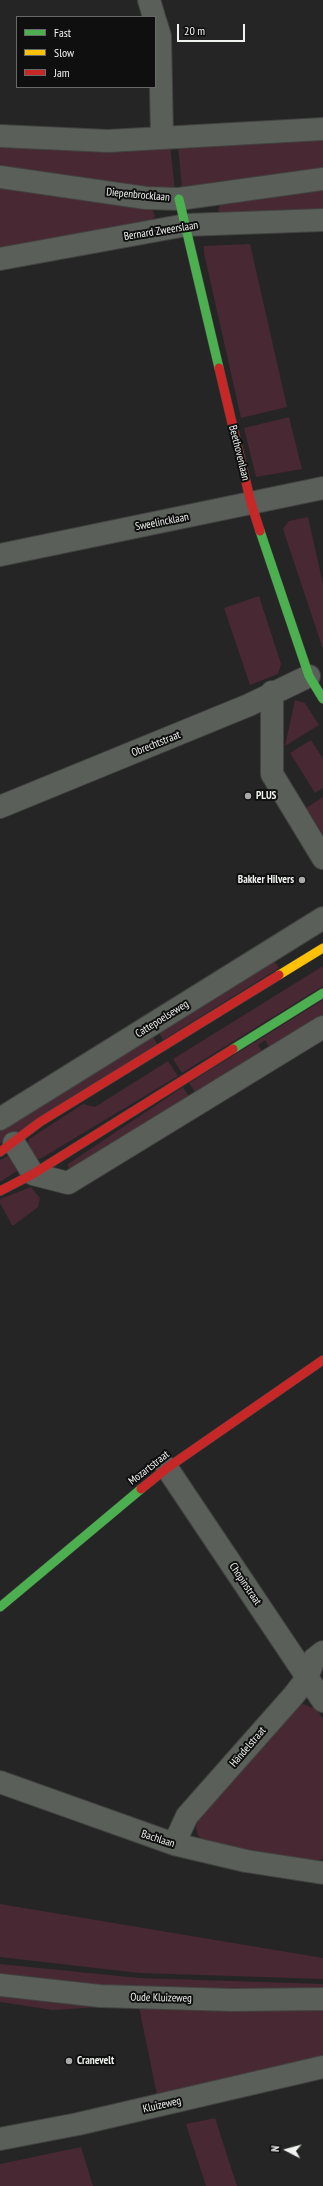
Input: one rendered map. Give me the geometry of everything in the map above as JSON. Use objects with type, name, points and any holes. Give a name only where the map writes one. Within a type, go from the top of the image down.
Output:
[{"type":"street","points":[[149,0],[154,16]]},
{"type":"street","points":[[156,23],[160,36],[162,138]]},
{"type":"street","points":[[0,136],[108,141],[323,129]]},
{"type":"street","name":"Diepenbrocklaan","points":[[0,177],[146,198],[179,199],[323,179]]},
{"type":"street","name":"Beethovenlaan","points":[[179,199],[251,503],[309,676],[323,699]]},
{"type":"street","name":"Bernard Zweerslaan","points":[[0,259],[186,225],[323,220]]},
{"type":"street","name":"Sweelincklaan","points":[[0,555],[323,488]]},
{"type":"street","name":"Obrechtstraat","points":[[0,808],[249,705],[272,692],[309,676]]},
{"type":"street","points":[[272,692],[272,774],[323,858]]},
{"type":"street","name":"Cattepoelseweg","points":[[0,1119],[323,918]]},
{"type":"street","points":[[323,948],[40,1122],[7,1148],[34,1174],[68,1183],[323,1027]]},
{"type":"street","points":[[0,1191],[34,1174],[323,993]]},
{"type":"street","name":"Mozartstraat","points":[[0,1607],[167,1468],[323,1360]]},
{"type":"street","name":"Chopinstraat","points":[[167,1468],[323,1701]]},
{"type":"street","name":"Händelstraat","points":[[174,1844],[188,1816],[307,1678],[314,1659],[323,1652]]},
{"type":"street","name":"Bachlaan","points":[[0,1782],[174,1844],[246,1861],[323,1874]]},
{"type":"street","name":"Oude Kluizeweg","points":[[0,1985],[100,1996],[232,2000],[323,1999]]},
{"type":"street","name":"Kluizeweg","points":[[0,2139],[86,2123],[323,2067]]},
{"type":"shaded area","points":[[323,134],[323,172],[182,189],[178,145]]},
{"type":"shaded area","points":[[0,141],[170,145],[175,190],[174,192],[0,172]]},
{"type":"shaded area","points":[[0,181],[151,206],[155,216],[149,224],[0,251]]},
{"type":"shaded area","points":[[323,187],[323,213],[220,214],[218,210],[221,203]]},
{"type":"shaded area","points":[[250,244],[287,407],[241,418],[204,253],[204,246]]},
{"type":"shaded area","points":[[289,417],[302,469],[256,477],[244,428]]},
{"type":"shaded area","points":[[308,517],[323,584],[323,649],[283,529],[289,521]]},
{"type":"shaded area","points":[[259,596],[281,664],[278,674],[250,685],[224,608]]},
{"type":"shaded area","points":[[295,700],[305,703],[319,725],[285,746]]},
{"type":"shaded area","points":[[311,740],[323,759],[323,788],[315,793],[290,753]]},
{"type":"shaded area","points":[[323,797],[323,834],[306,808]]},
{"type":"shaded area","points":[[274,960],[279,968],[163,1040],[158,1031]]},
{"type":"shaded area","points":[[323,966],[323,986],[182,1073],[173,1059]]},
{"type":"shaded area","points":[[323,1000],[323,1018],[271,1050],[265,1040],[258,1045],[264,1054],[197,1095],[189,1083]]},
{"type":"shaded area","points":[[152,1035],[157,1044],[0,1144],[0,1130]]},
{"type":"shaded area","points":[[168,1061],[178,1076],[40,1159],[35,1159],[26,1153],[29,1139],[83,1104],[95,1107]]},
{"type":"shaded area","points":[[183,1087],[191,1099],[71,1169],[68,1167],[68,1164]]},
{"type":"shaded area","points":[[8,1156],[17,1171],[0,1182],[0,1160]]},
{"type":"shaded area","points":[[31,1187],[40,1198],[38,1207],[12,1225],[0,1203],[0,1199]]},
{"type":"shaded area","points":[[303,1704],[316,1709],[323,1719],[323,1859],[310,1862],[203,1841],[198,1835],[196,1828],[199,1816],[297,1706]]},
{"type":"shaded area","points":[[0,1904],[323,1958],[323,1979],[139,1973],[0,1957]]},
{"type":"shaded area","points":[[0,1964],[139,1978],[323,1984],[323,1991],[139,1990],[0,1977]]},
{"type":"shaded area","points":[[0,1993],[116,2006],[53,2010],[0,2002]]},
{"type":"shaded area","points":[[139,2007],[323,2009],[323,2056],[157,2095]]},
{"type":"shaded area","points":[[215,2118],[237,2186],[206,2186],[186,2124]]},
{"type":"shaded area","points":[[81,2147],[93,2186],[0,2186],[0,2164]]},
{"type":"traffic: fast","points":[[179,199],[219,368]]},
{"type":"traffic: fast","points":[[260,531],[309,676],[323,699]]},
{"type":"traffic: fast","points":[[233,1049],[323,993]]},
{"type":"traffic: fast","points":[[0,1607],[141,1489]]},
{"type":"traffic: slow","points":[[279,975],[323,948]]},
{"type":"traffic: jam","points":[[219,368],[251,503],[260,531]]},
{"type":"traffic: jam","points":[[0,1152],[40,1122],[279,975]]},
{"type":"traffic: jam","points":[[0,1191],[33,1174],[233,1049]]},
{"type":"traffic: jam","points":[[141,1489],[167,1468],[323,1360]]},
{"type":"place","name":"PLUS","points":[[248,796]]},
{"type":"place","name":"Bakker Hilvers","points":[[302,880]]},
{"type":"place","name":"Cranevelt","points":[[69,2061]]}]
